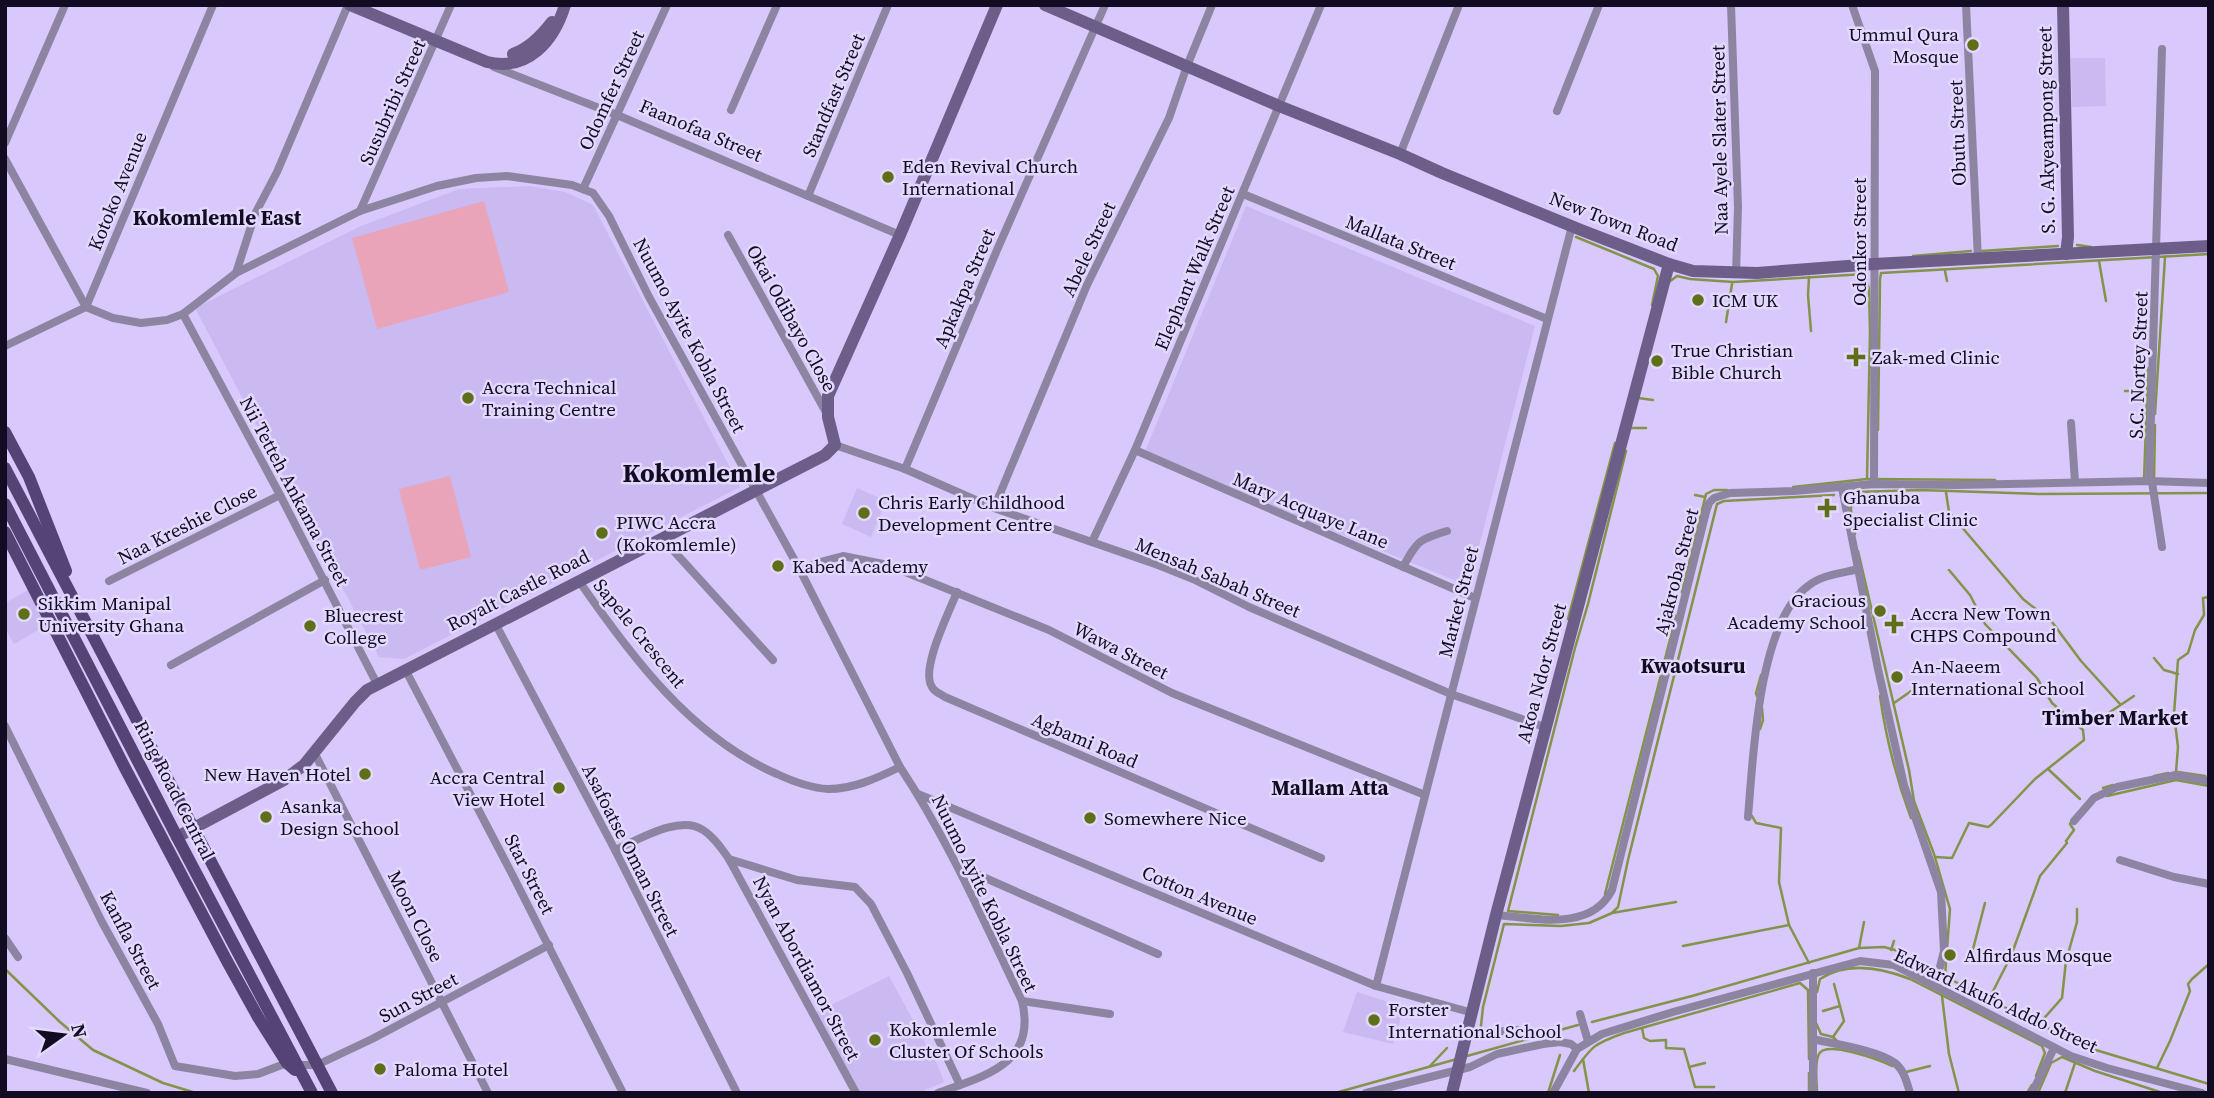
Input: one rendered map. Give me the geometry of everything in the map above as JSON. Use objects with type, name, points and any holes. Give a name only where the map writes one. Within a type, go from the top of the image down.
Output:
[{"type":"main road","name":"Ring Road Central","points":[[5,432],[29,477],[78,608]]},
{"type":"main road","name":"Ring Road Central","points":[[5,468],[332,1093]]},
{"type":"main road","name":"Ring Road Central","points":[[5,504],[293,1064]]},
{"type":"main road","points":[[5,532],[119,757],[228,963],[258,1017],[310,1088]]},
{"type":"street","points":[[5,143],[65,5]]},
{"type":"street","name":"Kotoko Avenue","points":[[86,307],[213,5]]},
{"type":"street","points":[[236,273],[255,214],[277,172],[349,5],[497,64],[511,63],[535,53],[552,37],[565,5]]},
{"type":"street","name":"Susubribi Street","points":[[360,211],[452,5]]},
{"type":"street","points":[[474,55],[496,57],[523,50],[544,33],[565,5]]},
{"type":"street","name":"Odomfer Street","points":[[583,189],[667,5]]},
{"type":"street","points":[[731,110],[777,5]]},
{"type":"street","name":"Standfast Street","points":[[808,196],[888,5]]},
{"type":"street","points":[[835,445],[828,417],[828,396],[900,235],[996,5]]},
{"type":"street","name":"New Town Road","points":[[1045,5],[1442,173],[1669,264],[1693,271],[1736,274],[2209,246]]},
{"type":"street","name":"Apkakpa Street","points":[[905,469],[997,250],[1105,5]]},
{"type":"street","name":"Abele Street","points":[[994,508],[1087,285],[1169,118],[1212,5]]},
{"type":"street","name":"Elephant Walk Street","points":[[1091,542],[1135,450],[1321,5]]},
{"type":"street","points":[[1400,153],[1460,5]]},
{"type":"street","points":[[1557,111],[1599,5]]},
{"type":"street","name":"Naa Ayele Slater Street","points":[[1731,5],[1738,207],[1736,274]]},
{"type":"street","name":"Odonkor Street","points":[[1852,5],[1875,71],[1874,484]]},
{"type":"street","name":"Obutu Street","points":[[1966,5],[1978,258]]},
{"type":"street","name":"S. G. Akyeampong Street","points":[[2063,5],[2068,237],[2066,254]]},
{"type":"street","name":"S.C. Nortey Street","points":[[2162,49],[2151,482],[2162,547]]},
{"type":"street","name":"Faanofaa Street","points":[[487,62],[488,65],[617,115],[900,235]]},
{"type":"street","points":[[5,159],[86,307],[113,318],[141,323],[167,320],[183,314],[236,273],[360,211],[437,186],[476,178],[507,176],[583,189]]},
{"type":"street","name":"Nuumo Ayite Kobla Street","points":[[583,189],[593,193],[609,216],[649,297],[757,489],[900,767],[958,866],[1022,1001],[1025,1036],[1014,1055],[998,1068],[939,1093]]},
{"type":"street","name":"Mallata Street","points":[[1242,194],[1548,319]]},
{"type":"street","name":"Market Street","points":[[1376,986],[1572,226]]},
{"type":"street","name":"Okai Odibayo Close","points":[[729,235],[828,417]]},
{"type":"street","name":"Akoa Ndor Street","points":[[1452,1093],[1496,915],[1669,264]]},
{"type":"street","points":[[5,346],[86,307]]},
{"type":"street","name":"Nii Tetteh Ankama Street","points":[[183,314],[325,580],[377,684]]},
{"type":"street","points":[[2071,423],[2075,482]]},
{"type":"street","name":"Mensah Sabah Street","points":[[835,445],[905,469],[994,508],[1193,579],[1249,607],[1451,694],[1547,728]]},
{"type":"street","name":"Royalt Castle Road","points":[[177,837],[284,780],[304,765],[355,702],[377,684],[825,455],[835,445]]},
{"type":"street","name":"Mary Acquaye Lane","points":[[1135,450],[1475,598]]},
{"type":"street","name":"Ajakroba Street","points":[[1496,915],[1576,918],[1602,906],[1612,890],[1709,503],[1714,498],[1730,493],[1874,484],[2209,483]]},
{"type":"street","points":[[1842,488],[1904,785],[1941,892],[1944,951],[1934,980]]},
{"type":"street","name":"Naa Kreshie Close","points":[[109,581],[280,495]]},
{"type":"street","points":[[1403,567],[1416,543],[1423,538],[1447,531]]},
{"type":"street","points":[[662,538],[773,660]]},
{"type":"street","name":"Wawa Street","points":[[800,570],[843,556],[888,565],[1049,630],[1172,693],[1425,795]]},
{"type":"street","points":[[1748,817],[1754,743],[1764,678],[1781,622],[1789,605],[1805,587],[1823,578],[1859,569]]},
{"type":"street","points":[[171,665],[325,580]]},
{"type":"street","name":"Sapele Crescent","points":[[579,581],[618,637],[649,675],[709,731],[759,766],[794,782],[828,789],[868,783],[900,767]]},
{"type":"street","name":"Agbami Road","points":[[957,592],[929,665],[932,689],[945,697],[1321,858]]},
{"type":"street","name":"Asafoatse Oman Street","points":[[495,623],[615,850],[737,1093]]},
{"type":"street","name":"Star Street","points":[[406,671],[623,1093]]},
{"type":"street","name":"Kanfla Street","points":[[5,726],[102,922],[159,1024],[176,1066],[235,1076],[258,1074],[293,1064]]},
{"type":"street","name":"Moon Close","points":[[315,754],[488,1093]]},
{"type":"street","points":[[2074,821],[2094,798],[2117,787],[2176,775],[2209,781]]},
{"type":"street","name":"Cotton Avenue","points":[[918,794],[1376,986],[1473,1013]]},
{"type":"street","name":"Nyan Abordiamor Street","points":[[615,850],[671,826],[686,824],[705,831],[729,859],[856,1093]]},
{"type":"street","points":[[729,859],[797,880],[855,887],[877,915],[960,1085]]},
{"type":"street","points":[[2120,860],[2174,877],[2209,884]]},
{"type":"street","points":[[958,866],[1158,954]]},
{"type":"street","points":[[5,938],[18,957]]},
{"type":"street","name":"Sun Street","points":[[293,1064],[317,1065],[372,1040],[549,946]]},
{"type":"street","name":"Edward Akufo Addo Street","points":[[1577,1049],[1588,1041],[1673,1012],[1860,961],[1875,962],[1894,965],[1934,980],[2054,1048],[2108,1068],[2202,1093]]},
{"type":"street","points":[[1813,973],[1813,1093]]},
{"type":"street","points":[[1022,1001],[1110,1014]]},
{"type":"street","points":[[1580,1014],[1588,1041]]},
{"type":"street","points":[[1467,1038],[1517,1030]]},
{"type":"street","points":[[1813,1039],[1874,1054],[1894,1063],[1900,1069],[1910,1093]]},
{"type":"street","points":[[1366,1093],[1475,1066],[1497,1054],[1543,1044],[1571,1044],[1577,1049],[1553,1093]]},
{"type":"street","points":[[2032,1093],[2054,1048]]},
{"type":"street","points":[[5,1059],[147,1093]]},
{"type":"shaded area","points":[[2071,58],[2105,58],[2106,106],[2072,107]]},
{"type":"shaded area","name":"Accra Technical Training Centre","points":[[530,186],[565,192],[593,205],[740,487],[404,659],[379,657],[195,308],[361,226],[459,189]]},
{"type":"shaded area","points":[[484,201],[509,292],[377,329],[352,238]]},
{"type":"shaded area","points":[[1246,206],[1535,326],[1469,586],[1144,454]]},
{"type":"shaded area","points":[[450,476],[471,557],[420,570],[399,489]]},
{"type":"shaded area","name":"Chris Early Childhood Development Centre","points":[[857,488],[886,501],[871,537],[842,524]]},
{"type":"shaded area","name":"Sikkim Manipal University Ghana","points":[[30,589],[48,624],[14,644],[5,628],[5,603]]},
{"type":"shaded area","name":"Kokomlemle Cluster Of Schools","points":[[889,976],[944,1082],[918,1093],[853,1093],[813,1014]]},
{"type":"shaded area","name":"Forster International School","points":[[1357,992],[1404,1007],[1393,1044],[1343,1032]]},
{"type":"waterway","points":[[1576,237],[1654,269],[1658,276],[1652,305]]},
{"type":"waterway","points":[[2077,245],[2091,247]]},
{"type":"waterway","points":[[1982,251],[2058,246]]},
{"type":"waterway","points":[[1913,256],[1971,251]]},
{"type":"waterway","points":[[1878,430],[1881,273],[2209,254]]},
{"type":"waterway","points":[[2155,414],[2165,257]]},
{"type":"waterway","points":[[2099,261],[2106,301]]},
{"type":"waterway","points":[[1945,271],[1947,281]]},
{"type":"waterway","points":[[1669,282],[1677,276],[1733,282],[1865,274],[1869,289],[1870,333],[1867,479]]},
{"type":"waterway","points":[[1809,277],[1811,331]]},
{"type":"waterway","points":[[1726,322],[1732,284]]},
{"type":"waterway","points":[[2144,481],[2148,368]]},
{"type":"waterway","points":[[2125,391],[2147,391]]},
{"type":"waterway","points":[[1638,398],[1653,400]]},
{"type":"waterway","points":[[2154,481],[2155,425]]},
{"type":"waterway","points":[[1631,428],[1646,428]]},
{"type":"waterway","points":[[1568,619],[1615,443]]},
{"type":"waterway","points":[[1558,915],[1508,911],[1626,451]]},
{"type":"waterway","points":[[1793,487],[1867,479],[1995,480]]},
{"type":"waterway","points":[[1682,592],[1706,494],[1714,490],[1727,490]]},
{"type":"waterway","points":[[1855,534],[1851,506],[1857,492],[1920,490],[2039,494],[2209,493]]},
{"type":"waterway","points":[[1946,492],[1949,512],[2023,599],[2052,622],[2081,661],[2120,704]]},
{"type":"waterway","points":[[1695,495],[1705,497]]},
{"type":"waterway","points":[[1612,913],[1618,907],[1717,504],[1724,501],[1834,495]]},
{"type":"waterway","points":[[1858,551],[1914,801],[1934,854],[1950,909],[1945,976]]},
{"type":"waterway","points":[[1935,857],[1952,858],[1969,823],[1988,827],[1991,825],[2035,779],[2084,740],[2083,730],[2052,703],[2037,678],[1985,624],[1970,595],[1949,570]]},
{"type":"waterway","points":[[2176,772],[2178,747],[2174,714],[2178,660],[2188,653],[2195,630],[2204,615],[2203,598],[2209,597]]},
{"type":"waterway","points":[[1605,894],[1676,616]]},
{"type":"waterway","points":[[2154,658],[2164,670],[2178,674]]},
{"type":"waterway","points":[[1757,696],[1761,675]]},
{"type":"waterway","points":[[1894,703],[1917,687]]},
{"type":"waterway","points":[[1880,696],[1892,758],[1911,818]]},
{"type":"waterway","points":[[2081,718],[2101,718],[2134,696]]},
{"type":"waterway","points":[[1760,729],[1763,720],[1762,708]]},
{"type":"waterway","points":[[2048,769],[2080,799]]},
{"type":"waterway","points":[[2178,772],[2205,776]]},
{"type":"waterway","points":[[2154,776],[2168,773]]},
{"type":"waterway","points":[[2107,796],[2176,780],[2209,786]]},
{"type":"waterway","points":[[2103,788],[2113,785]]},
{"type":"waterway","points":[[1752,816],[1756,823],[1781,828],[1779,882],[1789,925],[1809,963]]},
{"type":"waterway","points":[[1989,999],[2011,956],[2040,876],[2067,843],[2074,830],[2070,824],[2072,821]]},
{"type":"waterway","points":[[1481,1026],[1483,1007],[1504,924],[1561,926],[1589,923],[1612,913],[1676,902]]},
{"type":"waterway","points":[[1972,953],[1985,903]]},
{"type":"waterway","points":[[2039,1024],[2062,998],[2066,961],[2077,922],[2077,909]]},
{"type":"waterway","points":[[1859,948],[1864,922]]},
{"type":"waterway","points":[[1683,946],[1789,925]]},
{"type":"waterway","points":[[1891,950],[1894,941]]},
{"type":"waterway","points":[[1592,1022],[1859,948],[1884,947],[1895,950],[1935,971]]},
{"type":"waterway","points":[[2157,1068],[2190,991],[2188,984],[2209,964]]},
{"type":"waterway","points":[[1817,992],[1820,979],[1830,973],[1853,968],[1876,969],[1910,979],[2042,1046],[2045,1053],[2036,1076]]},
{"type":"waterway","points":[[5,969],[93,1050],[163,1083],[196,1093]]},
{"type":"waterway","points":[[1944,976],[2089,1048],[2209,1084]]},
{"type":"waterway","points":[[1574,1071],[1595,1046],[1624,1033],[1800,983],[1808,990],[1809,1059]]},
{"type":"waterway","points":[[1833,1037],[1844,1021],[1834,984]]},
{"type":"waterway","points":[[1942,996],[1949,1054],[1959,1093]]},
{"type":"waterway","points":[[1823,1011],[1840,1006]]},
{"type":"waterway","points":[[1527,1023],[1528,1039]]},
{"type":"waterway","points":[[1816,1023],[1821,1034],[1833,1037],[1838,1042]]},
{"type":"waterway","points":[[1467,1056],[1578,1025]]},
{"type":"waterway","points":[[1642,1028],[1644,1038],[1650,1041],[1666,1040],[1666,1048],[1684,1049],[1695,1087],[1714,1087]]},
{"type":"waterway","points":[[1430,1066],[1447,1048]]},
{"type":"waterway","points":[[1817,1093],[1817,1062],[1819,1054],[1824,1050],[1854,1052],[1892,1066]]},
{"type":"waterway","points":[[1548,1093],[1560,1055]]},
{"type":"waterway","points":[[2038,1093],[2051,1063],[2062,1057],[2095,1071],[2163,1093]]},
{"type":"waterway","points":[[1335,1093],[1457,1059]]},
{"type":"waterway","points":[[1583,1059],[1589,1093]]},
{"type":"waterway","points":[[1689,1067],[1705,1063]]},
{"type":"waterway","points":[[2065,1093],[2075,1063]]},
{"type":"waterway","points":[[1906,1072],[1930,1066]]},
{"type":"waterway","points":[[1809,1073],[1809,1091]]},
{"type":"waterway","points":[[2027,1093],[2032,1085]]},
{"type":"place","name":"Ummul Qura Mosque","points":[[1973,45]]},
{"type":"place","name":"Eden Revival Church International","points":[[888,177]]},
{"type":"place","name":"ICM UK","points":[[1698,300]]},
{"type":"place","name":"Zak-med Clinic","points":[[1856,357]]},
{"type":"place","name":"True Christian Bible Church","points":[[1657,361]]},
{"type":"place","name":"Accra Technical Training Centre","points":[[468,398]]},
{"type":"place","name":"Ghanuba Specialist Clinic","points":[[1827,508]]},
{"type":"place","name":"Chris Early Childhood Development Centre","points":[[864,513]]},
{"type":"place","name":"PIWC Accra (Kokomlemle)","points":[[602,533]]},
{"type":"place","name":"Kabed Academy","points":[[778,566]]},
{"type":"place","name":"Gracious Academy School","points":[[1880,611]]},
{"type":"place","name":"Sikkim Manipal University Ghana","points":[[24,614]]},
{"type":"place","name":"Accra New Town CHPS Compound","points":[[1894,624]]},
{"type":"place","name":"Bluecrest College","points":[[310,626]]},
{"type":"place","name":"An-Naeem International School","points":[[1897,677]]},
{"type":"place","name":"New Haven Hotel","points":[[365,774]]},
{"type":"place","name":"Accra Central View Hotel","points":[[559,788]]},
{"type":"place","name":"Asanka Design School","points":[[266,817]]},
{"type":"place","name":"Somewhere Nice","points":[[1090,818]]},
{"type":"place","name":"Alfirdaus Mosque","points":[[1950,955]]},
{"type":"place","name":"Forster International School","points":[[1374,1020]]},
{"type":"place","name":"Kokomlemle Cluster Of Schools","points":[[875,1040]]},
{"type":"place","name":"Paloma Hotel","points":[[380,1069]]},
{"type":"district","name":"Kokomlemle East","points":[[217,217]]},
{"type":"district","name":"Kokomlemle","points":[[699,473]]},
{"type":"district","name":"Kwaotsuru","points":[[1693,665]]},
{"type":"district","name":"Timber Market","points":[[2115,717]]},
{"type":"district","name":"Mallam Atta","points":[[1330,787]]}]
